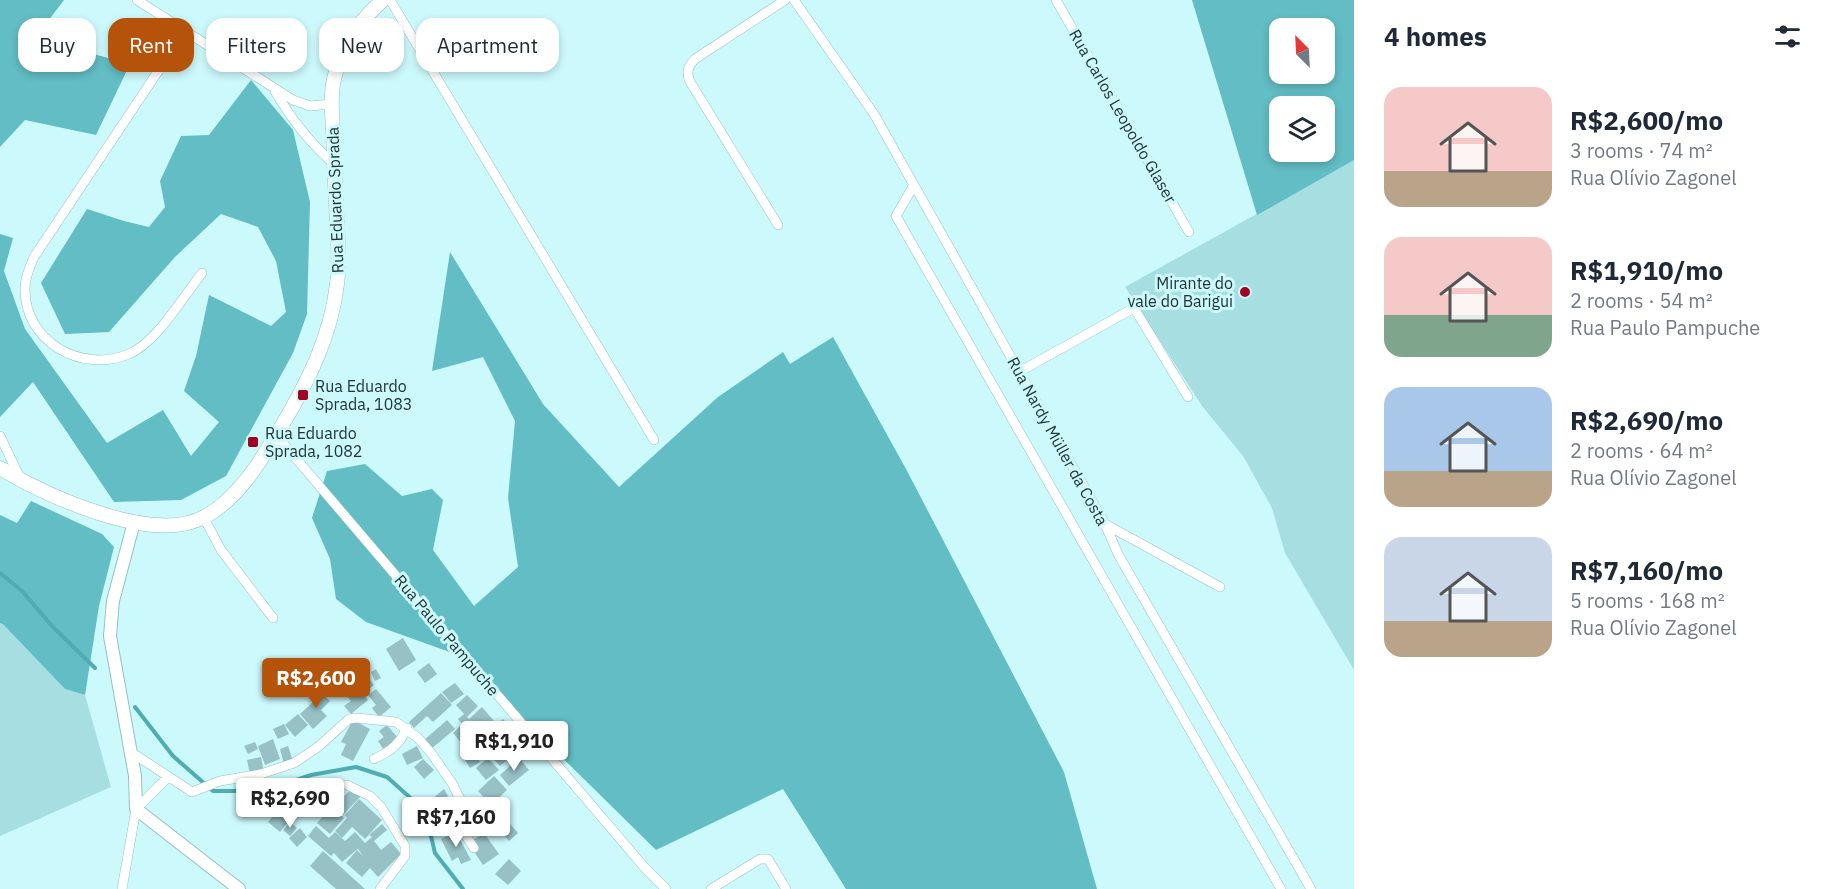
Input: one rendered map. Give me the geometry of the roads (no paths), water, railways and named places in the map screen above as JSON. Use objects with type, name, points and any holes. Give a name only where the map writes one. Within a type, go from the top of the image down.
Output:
[{"type":"main road","name":"Rua Eduardo Sprada","points":[[0,468],[72,504],[100,514],[134,522],[164,525],[193,522],[204,518],[239,487],[295,404],[321,352],[335,304],[339,258],[332,104],[334,77],[351,35],[383,0]]},
{"type":"street","points":[[137,0],[165,18]]},
{"type":"street","points":[[390,0],[654,440]]},
{"type":"street","points":[[778,225],[689,80],[687,73],[689,65],[695,59],[785,0]]},
{"type":"street","name":"Rua Nardy Müller da Costa","points":[[794,0],[865,99],[1105,524],[1118,554],[1311,889]]},
{"type":"street","name":"Rua Carlos Leopoldo Glaser","points":[[1056,0],[1189,232]]},
{"type":"street","points":[[194,37],[293,100],[310,106],[332,104]]},
{"type":"street","points":[[158,72],[34,257],[27,274],[25,288],[27,308],[45,339],[59,350],[80,359],[113,358],[130,354],[155,334],[202,273]]},
{"type":"street","points":[[273,89],[312,145],[334,164]]},
{"type":"street","points":[[914,185],[896,216],[1281,889]]},
{"type":"street","points":[[1019,372],[1134,308],[1188,397]]},
{"type":"street","name":"Rua Paulo Pampuche","points":[[276,435],[666,889]]},
{"type":"street","points":[[0,436],[21,480]]},
{"type":"street","points":[[204,518],[221,550],[273,618]]},
{"type":"street","points":[[122,889],[136,809],[131,752],[110,636],[113,601],[134,522]]},
{"type":"street","points":[[1105,524],[1221,587]]},
{"type":"street","points":[[131,752],[189,791],[261,774],[294,763],[307,756],[349,719],[396,722],[407,729],[431,753],[452,783],[460,800],[466,836],[474,848]]},
{"type":"street","points":[[374,759],[394,749],[407,729]]},
{"type":"street","points":[[136,809],[168,777]]},
{"type":"street","points":[[347,785],[370,796],[381,807],[405,846],[405,856],[380,889]]},
{"type":"street","points":[[136,809],[239,889]]},
{"type":"street","points":[[711,889],[760,859],[768,860],[786,889]]},
{"type":"waterway","points":[[0,573],[22,591],[52,626],[95,668]]},
{"type":"waterway","points":[[135,707],[173,756],[213,791],[264,791],[311,775],[356,767],[387,777],[425,811],[435,853],[463,889]]},
{"type":"place","name":"Mirante do vale do Barigui","points":[[1245,292]]},
{"type":"place","name":"Rua Eduardo Sprada, 1083","points":[[303,395]]},
{"type":"place","name":"Rua Eduardo Sprada, 1082","points":[[253,442]]}]
